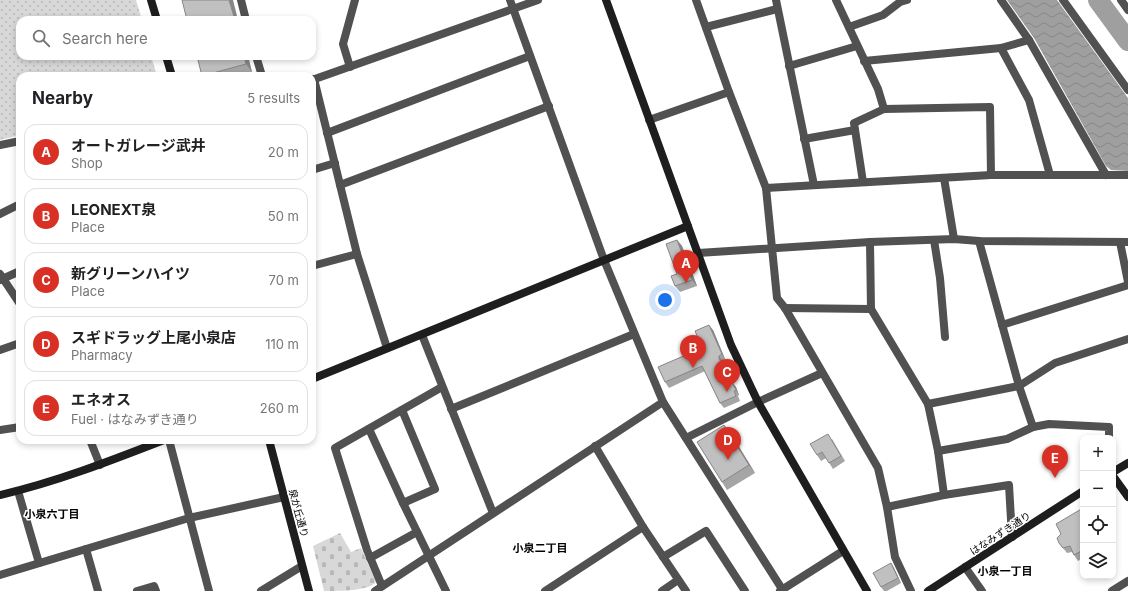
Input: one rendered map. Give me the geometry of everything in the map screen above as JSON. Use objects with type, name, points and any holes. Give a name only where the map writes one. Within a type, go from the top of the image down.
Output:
[{"type":"street","points":[[151,0],[156,16]]},
{"type":"street","points":[[241,0],[245,16]]},
{"type":"street","points":[[350,67],[343,44],[355,0]]},
{"type":"street","points":[[510,0],[604,260],[663,402],[781,590],[843,551]]},
{"type":"street","points":[[316,79],[538,0]]},
{"type":"street","points":[[606,0],[731,345],[758,402],[867,591]]},
{"type":"street","points":[[698,0],[729,92],[766,188],[777,298],[785,308],[878,468],[887,507],[895,557],[912,591]]},
{"type":"street","points":[[776,0],[814,185]]},
{"type":"street","points":[[836,0],[878,88],[884,109]]},
{"type":"street","points":[[849,27],[883,15],[900,2],[907,0]]},
{"type":"street","points":[[1001,0],[1029,40],[1106,175]]},
{"type":"street","points":[[1064,0],[1128,90]]},
{"type":"street","points":[[1121,0],[1128,10]]},
{"type":"street","points":[[706,27],[778,9]]},
{"type":"street","points":[[864,61],[1001,48],[1029,40]]},
{"type":"street","points":[[789,66],[857,46]]},
{"type":"street","points":[[1001,48],[1029,100],[1050,175]]},
{"type":"street","points":[[327,133],[530,56]]},
{"type":"street","points":[[167,60],[171,72]]},
{"type":"street","points":[[257,60],[261,72]]},
{"type":"street","points":[[316,91],[357,254],[387,348]]},
{"type":"street","points":[[649,120],[729,92]]},
{"type":"street","points":[[340,185],[549,106]]},
{"type":"street","points":[[863,182],[854,123],[884,109],[990,107],[991,175]]},
{"type":"street","points":[[804,139],[855,130]]},
{"type":"street","points":[[0,145],[16,142]]},
{"type":"street","points":[[316,169],[335,163]]},
{"type":"street","points":[[766,188],[991,175],[1128,175]]},
{"type":"street","points":[[944,178],[954,239]]},
{"type":"street","points":[[0,214],[16,206]]},
{"type":"street","points":[[316,377],[688,226]]},
{"type":"street","points":[[698,253],[772,247],[954,239],[1124,242],[1128,283],[1002,325]]},
{"type":"street","points":[[934,240],[940,278],[945,337]]},
{"type":"street","points":[[979,240],[1019,386],[1033,427]]},
{"type":"street","points":[[870,242],[871,309],[928,404],[938,451],[944,495]]},
{"type":"street","points":[[316,265],[357,254]]},
{"type":"street","points":[[16,272],[1,277],[16,298]]},
{"type":"street","points":[[785,308],[871,309]]},
{"type":"street","points":[[451,409],[634,334]]},
{"type":"street","points":[[422,335],[493,513]]},
{"type":"street","points":[[928,404],[1019,386],[1055,363],[1128,339]]},
{"type":"street","points":[[0,350],[16,344]]},
{"type":"street","points":[[686,438],[758,402],[822,373]]},
{"type":"street","points":[[442,387],[335,448],[370,558],[378,589],[663,402]]},
{"type":"street","points":[[402,410],[435,489],[403,503]]},
{"type":"street","points":[[938,451],[1007,439],[1033,427],[1049,424],[1109,427],[1109,435]]},
{"type":"street","points":[[0,430],[16,428]]},
{"type":"street","points":[[369,428],[403,503],[446,591]]},
{"type":"street","points":[[92,444],[100,465]]},
{"type":"street","points":[[0,495],[18,491],[100,465],[154,444]]},
{"type":"street","points":[[170,444],[209,591]]},
{"type":"street","name":"泉が丘通り","points":[[270,444],[309,591]]},
{"type":"street","points":[[595,446],[643,528],[686,591]]},
{"type":"street","points":[[1115,471],[1128,463]]},
{"type":"street","points":[[1116,480],[1128,497]]},
{"type":"street","points":[[887,507],[944,495],[1009,485],[1012,537]]},
{"type":"street","points":[[18,491],[39,563]]},
{"type":"street","name":"はなみずき通り","points":[[928,591],[1080,493]]},
{"type":"street","points":[[0,575],[190,518],[284,497]]},
{"type":"street","points":[[545,591],[643,528]]},
{"type":"street","points":[[663,557],[706,531],[745,591]]},
{"type":"street","points":[[370,558],[417,532]]},
{"type":"street","points":[[86,549],[98,591]]},
{"type":"street","points":[[261,591],[302,566]]},
{"type":"street","points":[[966,567],[982,591]]},
{"type":"street","points":[[662,591],[678,580]]},
{"type":"street","points":[[1112,591],[1128,581]]},
{"type":"street","points":[[137,591],[154,586],[156,591]]},
{"type":"green space","points":[[0,0],[136,0],[141,16],[16,16],[16,60],[152,60],[156,72],[16,72],[16,136],[0,140]]},
{"type":"green space","points":[[340,533],[351,552],[361,548],[376,582],[372,585],[353,590],[324,591],[313,546]]},
{"type":"water","points":[[1007,0],[1057,0],[1128,98],[1128,171],[1111,170],[1106,166],[1034,38]]},
{"type":"building","points":[[182,0],[229,0],[234,16],[186,16]]},
{"type":"building","points":[[198,60],[245,60],[246,64],[217,72],[201,72]]},
{"type":"building","points":[[677,240],[692,280],[675,286],[671,276],[677,274],[666,244]]},
{"type":"building","points":[[709,325],[722,354],[719,358],[730,383],[732,382],[736,390],[734,391],[736,396],[720,403],[702,366],[665,382],[658,367],[702,348],[695,331]]},
{"type":"building","points":[[724,425],[749,465],[722,482],[697,442]]},
{"type":"building","points":[[828,434],[841,456],[829,463],[822,452],[817,455],[810,444]]},
{"type":"building","points":[[1080,510],[1080,552],[1074,555],[1070,546],[1063,548],[1057,538],[1061,534],[1056,524]]},
{"type":"building","points":[[891,563],[898,578],[881,587],[873,573]]},
{"type":"waterway","points":[[1098,0],[1128,41]]},
{"type":"place","name":"オートガレージ武井","points":[[686,283]]},
{"type":"place","name":"LEONEXT泉","points":[[693,368]]},
{"type":"place","name":"新グリーンハイツ","points":[[727,392]]},
{"type":"place","name":"スギドラッグ上尾小泉店","points":[[728,460]]},
{"type":"place","name":"エネオス","points":[[1055,478]]},
{"type":"district","name":"小泉六丁目","points":[[52,514]]},
{"type":"district","name":"小泉二丁目","points":[[540,548]]},
{"type":"district","name":"小泉一丁目","points":[[1005,571]]}]
